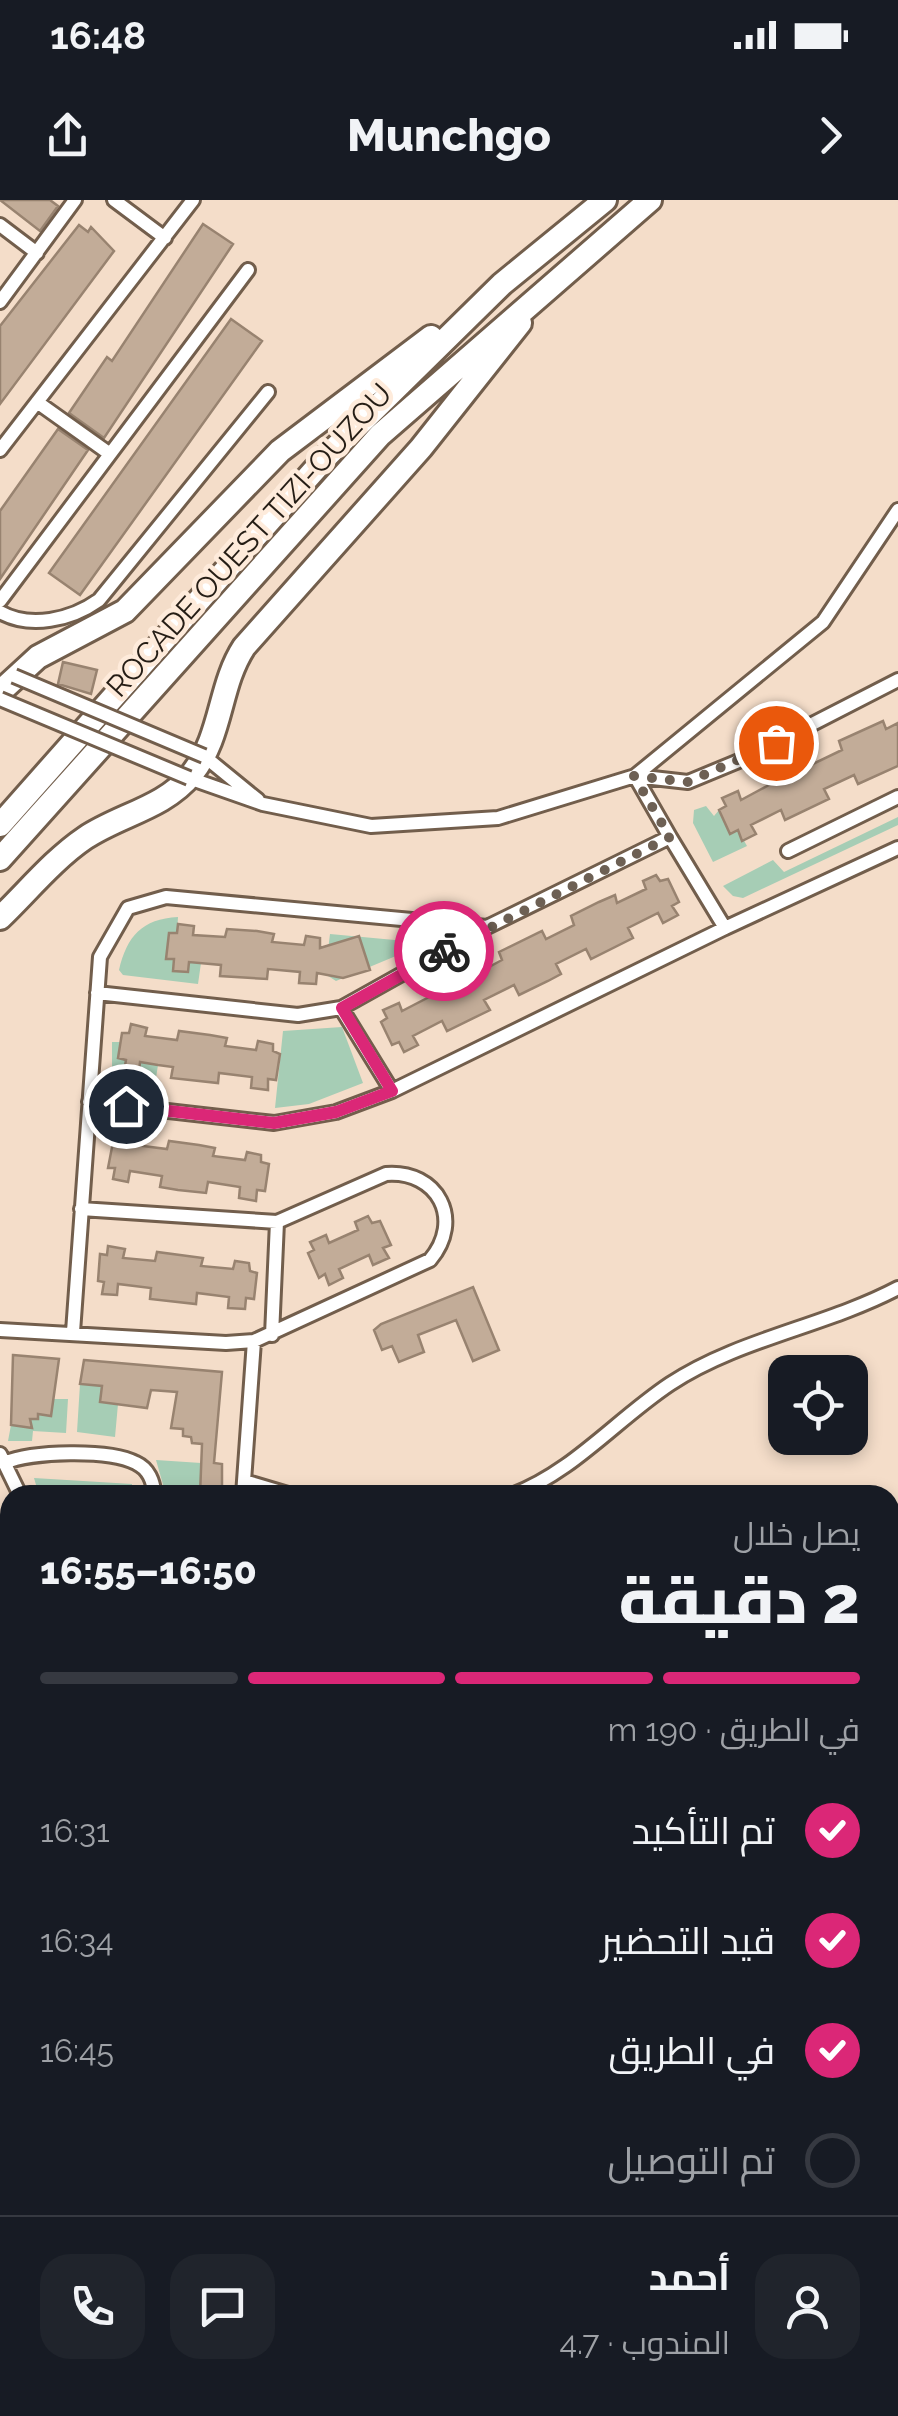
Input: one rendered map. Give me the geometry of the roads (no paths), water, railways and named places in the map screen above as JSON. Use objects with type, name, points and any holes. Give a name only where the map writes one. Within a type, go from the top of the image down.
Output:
[{"type":"highway","name":"ROCADE OUEST TIZI-OUZOU","points":[[0,826],[326,457],[502,284],[605,200]]},
{"type":"highway","name":"ROCADE OUEST TIZI-OUZOU","points":[[0,859],[380,435],[554,279],[650,200]]},
{"type":"highway","points":[[0,918],[86,837],[162,800],[189,778],[217,729],[233,665],[244,646],[422,448],[554,279]]},
{"type":"highway","points":[[4,685],[47,652],[125,611],[280,451],[502,284]]},
{"type":"street","points":[[0,302],[75,200]]},
{"type":"street","points":[[114,200],[165,238]]},
{"type":"street","points":[[0,450],[193,200]]},
{"type":"street","points":[[0,225],[37,253]]},
{"type":"street","points":[[0,601],[248,270]]},
{"type":"street","points":[[0,612],[31,622],[78,612],[99,600],[268,392]]},
{"type":"street","points":[[37,402],[110,454]]},
{"type":"street","points":[[4,685],[189,778],[264,804],[371,826],[498,818],[634,776],[823,622],[898,510]]},
{"type":"street","points":[[634,776],[688,782],[746,758],[898,680]]},
{"type":"street","points":[[4,685],[204,756],[264,804]]},
{"type":"street","points":[[634,776],[725,928]]},
{"type":"street","points":[[788,851],[898,797]]},
{"type":"street","points":[[97,993],[298,1015],[342,1008],[487,927],[670,837]]},
{"type":"street","points":[[89,1102],[274,1123],[336,1112],[392,1091],[898,848]]},
{"type":"street","points":[[73,1332],[100,957],[128,908],[166,896],[487,927]]},
{"type":"street","points":[[342,1008],[392,1091]]},
{"type":"street","points":[[0,1330],[226,1344],[254,1341],[430,1260],[445,1236],[447,1221],[444,1206],[428,1183],[400,1173],[386,1174],[277,1222],[81,1209]]},
{"type":"street","points":[[272,1334],[277,1222]]},
{"type":"street","points":[[538,1485],[671,1384],[713,1361],[825,1322],[898,1288]]},
{"type":"street","points":[[244,1485],[254,1341]]},
{"type":"street","points":[[15,1485],[2,1458],[36,1452],[131,1460],[150,1476],[152,1485]]},
{"type":"street","points":[[0,1866],[0,1881]]}]
